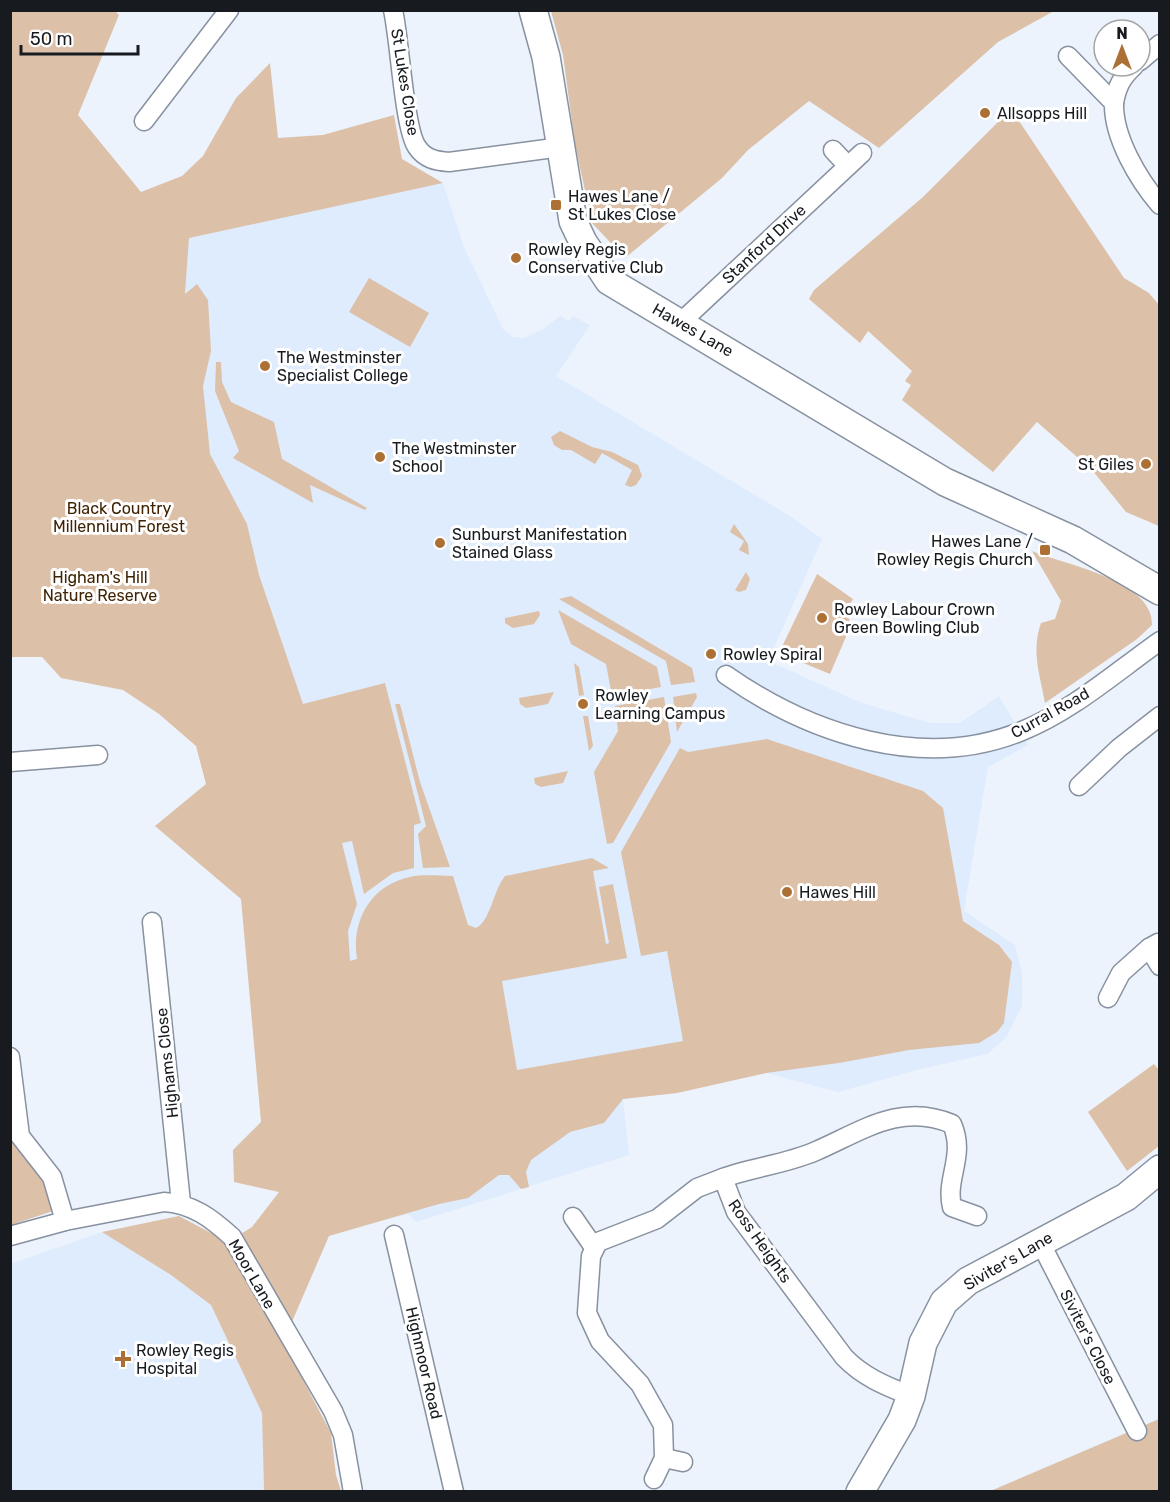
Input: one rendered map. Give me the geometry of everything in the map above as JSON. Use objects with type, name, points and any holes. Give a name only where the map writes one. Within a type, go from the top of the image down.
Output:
[{"type":"main road","name":"Hawes Lane","points":[[533,10],[546,57],[573,221],[595,261],[609,280],[945,483],[1073,540],[1160,591]]},
{"type":"main road","name":"Hawes Lane","points":[[1025,519],[1098,542],[1160,569]]},
{"type":"main road","name":"Siviter's Lane","points":[[860,1491],[895,1434],[911,1396],[924,1343],[944,1302],[969,1281],[1126,1197],[1160,1169]]},
{"type":"street","points":[[144,122],[229,10]]},
{"type":"street","name":"St Lukes Close","points":[[393,10],[399,35],[407,107],[416,145],[422,153],[437,161],[449,162],[561,147]]},
{"type":"street","points":[[1068,56],[1114,103]]},
{"type":"street","points":[[1122,78],[1116,87],[1113,116],[1128,154],[1160,205]]},
{"type":"street","points":[[833,150],[848,166]]},
{"type":"street","name":"Stanford Drive","points":[[680,323],[862,153]]},
{"type":"street","name":"Curral Road","points":[[726,675],[748,690],[833,730],[882,744],[939,750],[997,741],[1025,730],[1081,697],[1160,641]]},
{"type":"street","points":[[1079,786],[1119,748],[1160,716]]},
{"type":"street","points":[[10,762],[98,755]]},
{"type":"street","name":"Highams Close","points":[[152,922],[181,1203]]},
{"type":"street","points":[[1108,998],[1121,973],[1154,945],[1160,966]]},
{"type":"street","points":[[10,1057],[20,1136],[52,1177],[65,1221]]},
{"type":"street","points":[[723,1178],[816,1151],[874,1122],[906,1115],[934,1118],[952,1124],[958,1153],[950,1189],[952,1207],[977,1216]]},
{"type":"street","name":"Ross Heights","points":[[593,1246],[657,1219],[697,1188],[723,1178],[736,1212],[844,1357],[858,1371],[884,1386],[911,1396]]},
{"type":"street","name":"Moor Lane","points":[[10,1236],[65,1221],[152,1203],[181,1203],[197,1210],[232,1237],[333,1411],[343,1435],[353,1491]]},
{"type":"street","points":[[573,1217],[593,1246],[587,1302],[589,1322],[600,1341],[640,1384],[653,1403],[663,1425],[664,1458],[654,1479]]},
{"type":"street","name":"Highmoor Road","points":[[394,1235],[454,1491]]},
{"type":"street","name":"Siviter's Close","points":[[1040,1242],[1137,1431]]},
{"type":"street","points":[[664,1458],[683,1462]]},
{"type":"shaded area","name":"Rowley Learning Campus","points":[[443,183],[464,247],[503,329],[513,337],[524,338],[543,329],[560,316],[569,321],[573,316],[590,325],[556,376],[790,516],[822,539],[768,661],[862,703],[930,723],[960,723],[999,696],[1028,745],[988,767],[964,911],[1015,945],[1022,973],[1022,1006],[1006,1038],[987,1054],[838,1092],[766,1073],[677,1093],[623,1099],[629,1155],[416,1222],[408,1214],[370,1224],[173,464],[189,237]]},
{"type":"shaded area","name":"Rowley Regis Hospital","points":[[102,1232],[171,1275],[211,1304],[262,1413],[264,1491],[11,1491],[10,1264]]},
{"type":"green space","points":[[114,10],[119,15],[78,115],[141,192],[182,176],[203,156],[236,98],[270,63],[278,138],[323,135],[394,115],[402,159],[443,183],[189,238],[185,294],[197,284],[208,300],[211,351],[203,386],[210,454],[247,524],[259,575],[303,704],[385,683],[421,823],[414,825],[414,868],[393,873],[364,894],[352,841],[342,843],[357,904],[348,931],[350,961],[357,959],[357,932],[366,907],[384,888],[396,881],[420,876],[453,876],[468,925],[476,928],[485,919],[505,876],[592,858],[609,868],[593,871],[606,944],[609,943],[599,887],[613,884],[627,958],[502,981],[517,1070],[683,1041],[667,951],[641,956],[621,852],[680,748],[688,752],[767,739],[923,791],[943,808],[963,921],[999,945],[1012,962],[1004,1023],[997,1032],[979,1043],[909,1050],[766,1073],[677,1093],[623,1099],[604,1123],[570,1132],[531,1160],[526,1172],[529,1187],[521,1189],[509,1175],[499,1175],[468,1198],[439,1204],[329,1236],[291,1324],[286,1348],[331,1433],[336,1475],[341,1491],[264,1491],[262,1413],[211,1305],[171,1275],[102,1232],[179,1216],[228,1242],[252,1227],[279,1192],[234,1182],[233,1150],[261,1122],[241,899],[155,826],[206,784],[196,746],[159,714],[123,690],[61,678],[42,657],[11,657],[10,11]]},
{"type":"green space","points":[[551,10],[1054,11],[998,42],[879,148],[809,101],[748,150],[722,178],[625,258],[592,223],[575,144],[563,55]]},
{"type":"green space","points":[[1011,109],[1124,278],[1149,293],[1159,305],[1159,526],[1126,512],[1092,470],[1037,422],[993,472],[902,400],[911,385],[905,381],[912,371],[868,331],[860,343],[809,299],[814,290],[923,197]]},
{"type":"green space","points":[[369,278],[429,313],[410,347],[349,312]]},
{"type":"green space","points":[[216,362],[221,362],[222,382],[231,402],[274,422],[282,459],[367,508],[365,510],[310,485],[313,503],[233,458],[239,451],[215,391]]},
{"type":"green space","points":[[560,431],[592,447],[612,452],[638,465],[642,476],[636,485],[631,487],[625,485],[632,470],[602,453],[595,464],[571,450],[562,450],[554,445],[551,437]]},
{"type":"green space","points":[[734,524],[748,544],[749,555],[739,550],[744,541],[730,532]]},
{"type":"green space","points":[[1032,551],[1084,568],[1123,585],[1138,596],[1149,609],[1152,625],[1137,639],[1045,703],[1037,663],[1038,634],[1041,623],[1055,619],[1061,601]]},
{"type":"green space","points":[[746,572],[750,579],[746,590],[739,592],[735,590]]},
{"type":"green space","name":"Rowley Labour Crown Green Bowling Club","points":[[817,574],[853,599],[846,611],[851,625],[830,674],[779,653]]},
{"type":"green space","points":[[571,596],[692,668],[695,682],[671,685],[666,661],[559,599]]},
{"type":"green space","points":[[558,610],[657,667],[661,687],[612,696],[606,664],[571,644]]},
{"type":"green space","points":[[539,611],[540,615],[534,624],[513,628],[505,623],[505,618]]},
{"type":"green space","points":[[574,663],[579,667],[584,695],[579,696]]},
{"type":"green space","points":[[554,692],[548,704],[526,708],[520,704],[519,698]]},
{"type":"green space","points":[[696,693],[697,697],[677,732],[673,697]]},
{"type":"green space","points":[[664,697],[671,742],[613,843],[607,844],[594,772],[618,731],[615,706]]},
{"type":"green space","points":[[395,704],[400,704],[420,782],[450,867],[423,868],[418,834],[426,826]]},
{"type":"green space","points":[[583,716],[588,716],[593,746],[589,751]]},
{"type":"green space","points":[[568,771],[563,783],[541,787],[535,784],[534,778]]},
{"type":"green space","points":[[1154,1064],[1159,1070],[1159,1146],[1127,1171],[1088,1112]]},
{"type":"green space","points":[[10,1127],[53,1199],[53,1211],[11,1225]]},
{"type":"green space","points":[[1159,1419],[1159,1491],[988,1492]]},
{"type":"place","name":"Allsopps Hill","points":[[985,113]]},
{"type":"place","name":"Hawes Lane / St Lukes Close","points":[[556,205]]},
{"type":"place","name":"Rowley Regis Conservative Club","points":[[516,258]]},
{"type":"place","name":"The Westminster Specialist College","points":[[265,366]]},
{"type":"place","name":"The Westminster School","points":[[380,457]]},
{"type":"place","name":"St Giles","points":[[1146,464]]},
{"type":"place","name":"Sunburst Manifestation Stained Glass","points":[[440,543]]},
{"type":"place","name":"Hawes Lane / Rowley Regis Church","points":[[1045,550]]},
{"type":"place","name":"Rowley Labour Crown Green Bowling Club","points":[[822,618]]},
{"type":"place","name":"Rowley Spiral","points":[[711,654]]},
{"type":"place","name":"Rowley Learning Campus","points":[[583,704]]},
{"type":"place","name":"Hawes Hill","points":[[787,892]]},
{"type":"place","name":"Rowley Regis Hospital","points":[[123,1359]]},
{"type":"park label","name":"Black Country Millennium Forest","points":[[119,517]]},
{"type":"park label","name":"Higham's Hill Nature Reserve","points":[[100,586]]}]
